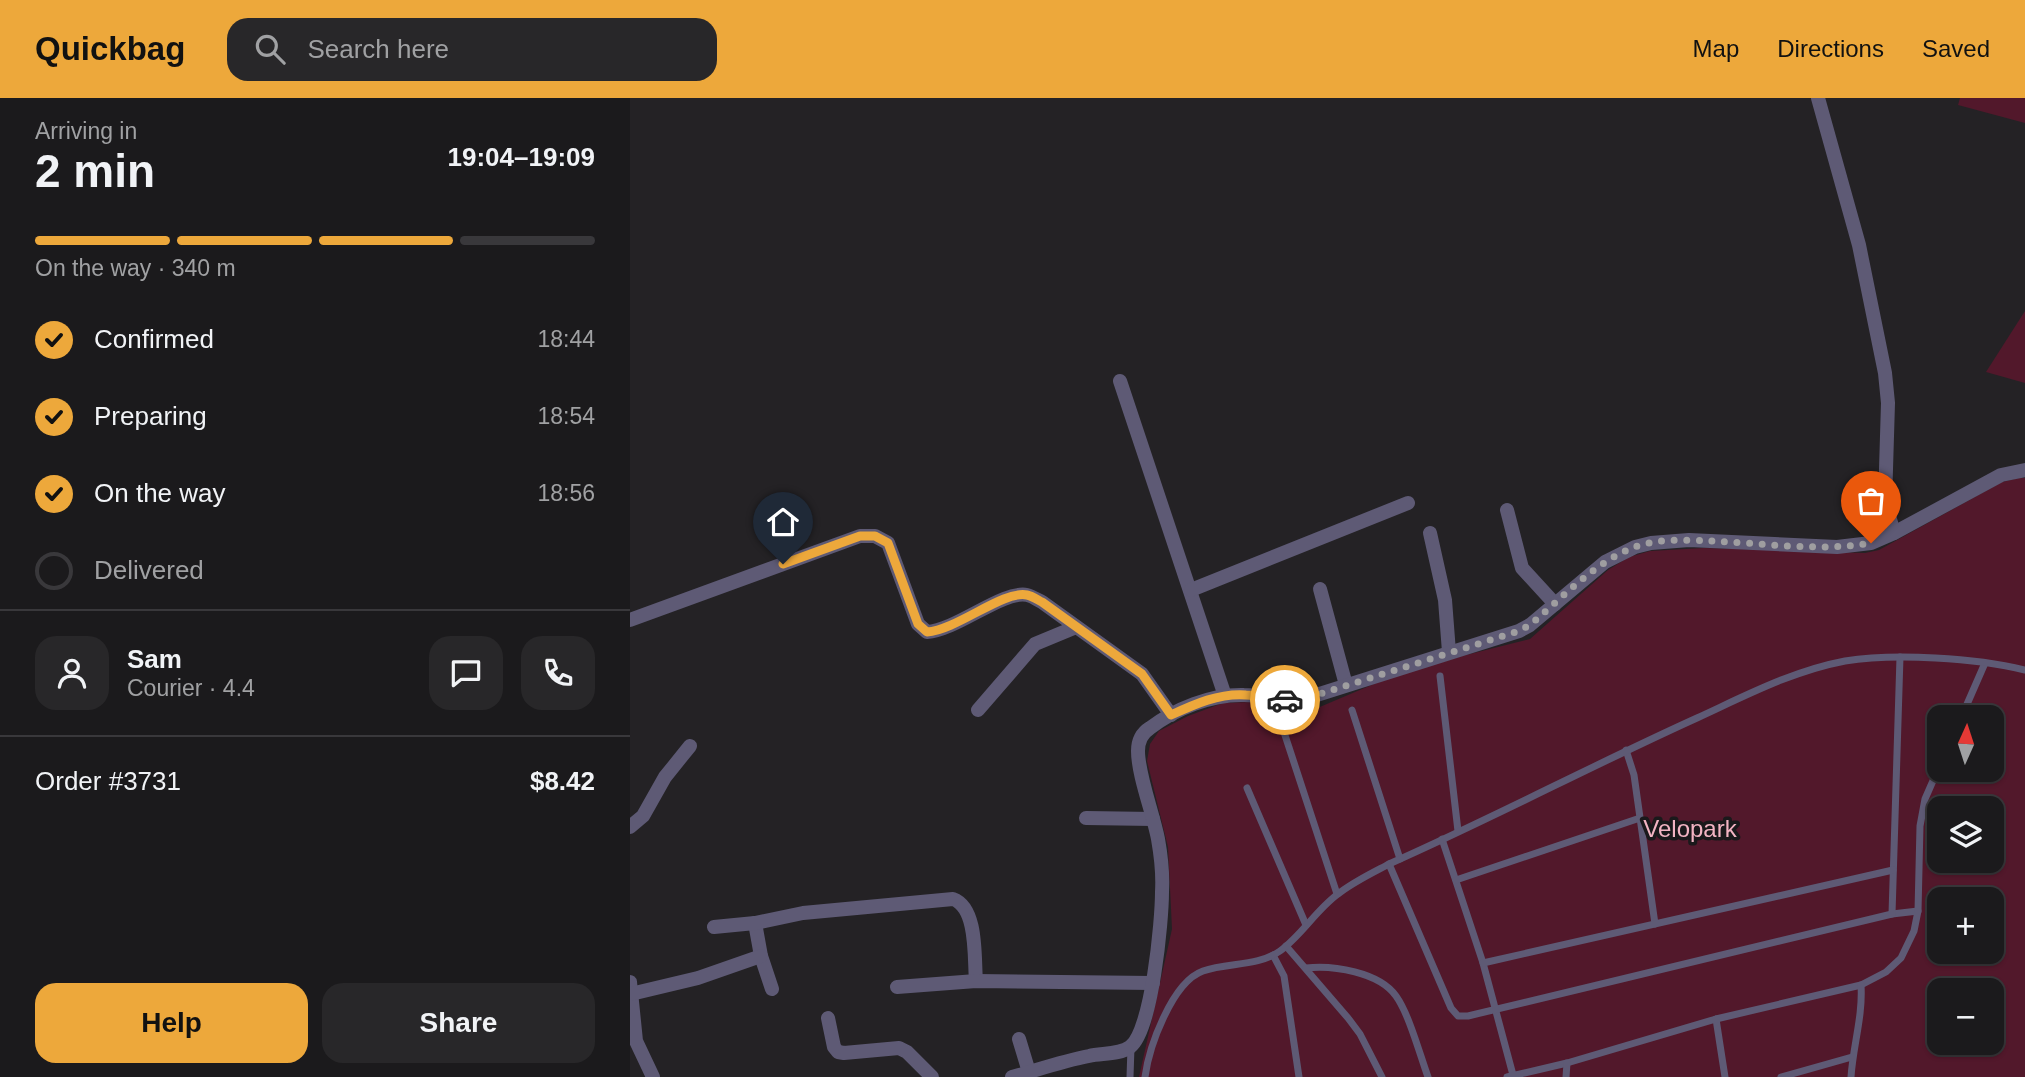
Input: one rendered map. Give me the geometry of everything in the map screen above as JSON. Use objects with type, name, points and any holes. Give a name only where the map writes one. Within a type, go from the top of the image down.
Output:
[{"type":"street","points":[[1818,98],[1859,245],[1885,373],[1888,403],[1885,502],[1894,533]]},
{"type":"street","points":[[1120,381],[1225,696]]},
{"type":"street","points":[[1012,1077],[1089,1056],[1116,1052],[1131,1046],[1142,1027],[1153,983],[1162,891],[1158,840],[1138,750],[1143,734],[1171,715],[1202,701],[1225,696],[1243,694],[1293,700],[1519,631],[1605,562],[1635,547],[1689,540],[1837,547],[1871,543],[2001,475],[2025,470]]},
{"type":"street","points":[[1191,590],[1408,503]]},
{"type":"street","points":[[1507,510],[1521,568],[1555,604]]},
{"type":"street","points":[[1430,533],[1445,600],[1449,652]]},
{"type":"street","points":[[630,620],[860,536],[875,536],[888,543],[918,624],[927,632],[941,631],[1010,597],[1026,595],[1042,602],[1142,674],[1171,715]]},
{"type":"street","points":[[1320,589],[1346,685]]},
{"type":"street","points":[[978,710],[1035,644],[1076,627]]},
{"type":"street","points":[[630,827],[643,816],[665,777],[690,746]]},
{"type":"street","points":[[1086,818],[1153,819]]},
{"type":"street","points":[[715,926],[755,923],[803,912],[953,899],[961,902],[971,919],[976,981]]},
{"type":"street","points":[[755,923],[761,956],[772,989]]},
{"type":"street","points":[[653,1077],[636,1041],[631,988],[698,978],[761,956]]},
{"type":"street","points":[[897,987],[976,981],[1153,983]]},
{"type":"street","points":[[828,1018],[834,1047],[838,1052],[844,1054],[899,1048],[907,1052],[932,1077]]},
{"type":"street","points":[[1019,1039],[1029,1072]]},
{"type":"lane","points":[[1892,914],[1900,657]]},
{"type":"lane","points":[[1145,1077],[1153,1045],[1166,1012],[1187,981],[1202,972],[1255,962],[1273,955],[1286,946],[1337,894],[1389,864],[1626,750],[1796,673],[1846,661],[1900,657],[1985,663],[2025,670]]},
{"type":"lane","points":[[1967,705],[1985,663]]},
{"type":"lane","points":[[1440,676],[1458,831]]},
{"type":"lane","points":[[1352,709],[1400,859]]},
{"type":"lane","points":[[1281,723],[1337,894]]},
{"type":"lane","points":[[1626,750],[1634,775],[1656,924]]},
{"type":"lane","points":[[1442,839],[1483,963],[1510,1076],[1567,1063],[1716,1019],[1861,985],[1886,972],[1901,958],[1912,938],[1918,911],[1920,826],[1925,799],[1932,782]]},
{"type":"lane","points":[[1247,788],[1307,925]]},
{"type":"lane","points":[[1456,880],[1640,818]]},
{"type":"lane","points":[[1389,864],[1453,1013],[1463,1016],[1892,914],[1918,911]]},
{"type":"lane","points":[[1483,963],[1893,870]]},
{"type":"lane","points":[[1286,946],[1360,1034],[1382,1077]]},
{"type":"lane","points":[[1273,955],[1284,976],[1299,1077]]},
{"type":"lane","points":[[1306,968],[1340,968],[1382,983],[1390,989],[1400,1002],[1428,1077]]},
{"type":"lane","points":[[1851,1077],[1852,1057],[1862,1011],[1861,985]]},
{"type":"lane","points":[[1716,1019],[1725,1077]]},
{"type":"lane","points":[[1130,1077],[1131,1046]]},
{"type":"lane","points":[[1781,1077],[1852,1057]]},
{"type":"lane","points":[[1566,1077],[1567,1063]]},
{"type":"green space","points":[[1960,98],[2025,98],[2025,123],[1958,105]]},
{"type":"green space","points":[[2025,311],[2025,383],[1986,372]]},
{"type":"green space","name":"Velopark","points":[[2025,478],[2025,1077],[1139,1077],[1172,929],[1168,847],[1147,761],[1150,744],[1159,731],[1188,716],[1223,703],[1251,702],[1290,712],[1315,709],[1381,681],[1530,639],[1608,570],[1629,557],[1650,551],[1704,548],[1865,553],[1879,550],[2002,482]]},
{"type":"way so far","points":[[1285,700],[1307,698],[1435,656],[1507,637],[1530,625],[1605,562],[1635,547],[1689,540],[1837,547],[1871,543]]},
{"type":"route","points":[[783,564],[860,536],[875,536],[888,543],[918,624],[927,632],[941,631],[1010,597],[1026,595],[1042,602],[1142,674],[1171,715],[1209,699],[1225,696],[1243,694],[1285,700]]}]
